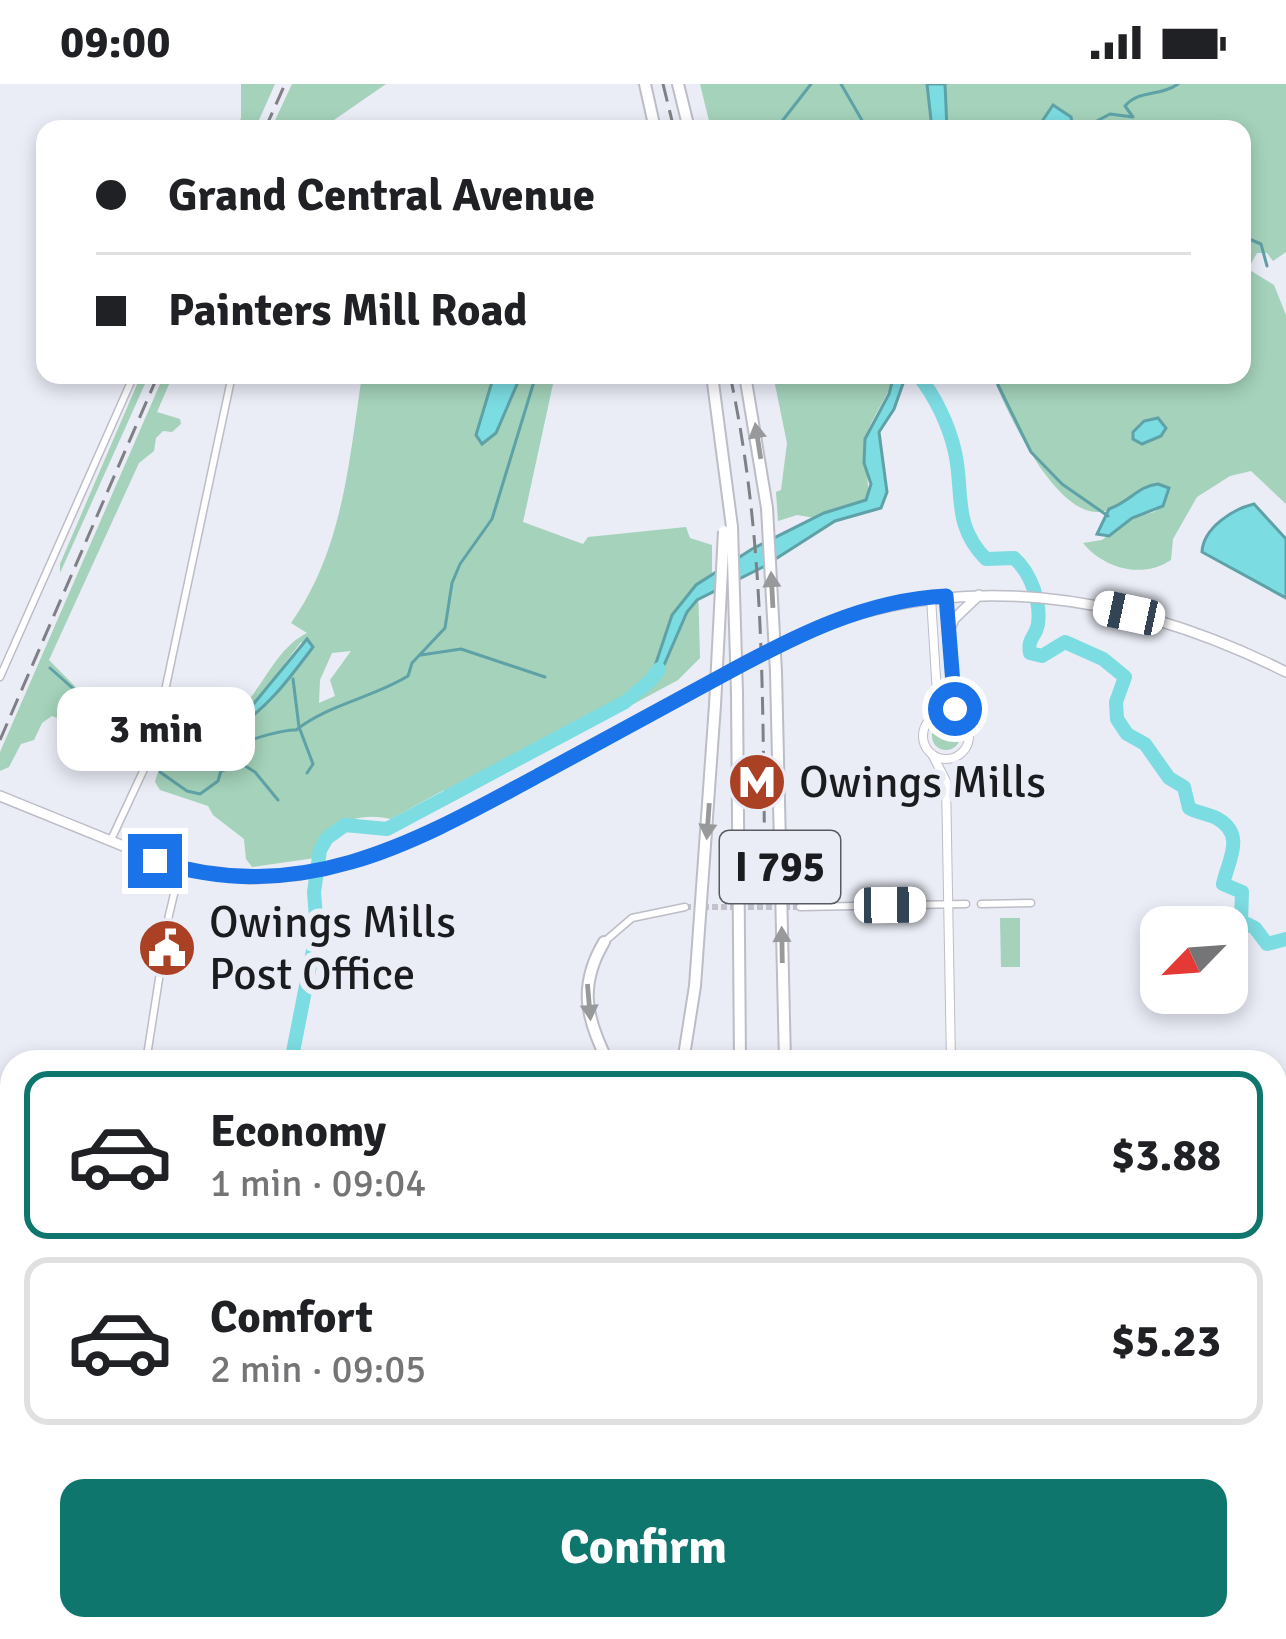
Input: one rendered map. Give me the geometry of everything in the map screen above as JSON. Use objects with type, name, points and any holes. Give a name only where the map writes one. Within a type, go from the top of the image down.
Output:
[{"type":"highway","points":[[645,84],[653,120]]},
{"type":"highway","points":[[678,84],[687,120]]},
{"type":"highway","name":"I 795","points":[[713,384],[724,448],[737,693],[740,1050]]},
{"type":"highway","name":"I 795","points":[[746,384],[767,508],[776,672],[785,1050]]},
{"type":"highway","points":[[685,1050],[695,986],[728,529]]},
{"type":"highway","points":[[602,1050],[592,1030],[585,993],[604,942]]},
{"type":"main road","points":[[949,631],[956,615],[979,595]]},
{"type":"main road","points":[[4,794],[180,869],[250,879],[333,869],[438,829],[792,638],[850,615],[931,596],[1013,597],[1113,610],[1185,629],[1286,672]]},
{"type":"street","points":[[0,677],[130,384]]},
{"type":"street","points":[[110,842],[152,752],[230,384]]},
{"type":"street","points":[[931,596],[937,694],[923,734],[946,782],[951,1050]]},
{"type":"street","points":[[946,596],[951,690],[968,738],[946,782]]},
{"type":"street","points":[[930,719],[944,713],[958,716]]},
{"type":"street","points":[[932,754],[947,758],[959,754]]},
{"type":"street","points":[[148,1050],[180,869]]},
{"type":"street","points":[[981,904],[1031,903]]},
{"type":"street","points":[[800,907],[966,904]]},
{"type":"street","points":[[604,942],[632,918],[685,907]]},
{"type":"green space","points":[[241,84],[275,84],[259,120],[241,118]]},
{"type":"green space","points":[[292,84],[386,84],[334,120],[275,120]]},
{"type":"green space","points":[[700,84],[927,84],[931,120],[709,120]]},
{"type":"green space","points":[[945,84],[1286,84],[1286,252],[1273,261],[1267,253],[1257,253],[1251,264],[1251,120],[1072,120],[1054,105],[1043,120],[947,120]]},
{"type":"green space","points":[[1251,271],[1274,285],[1286,315],[1286,504],[1251,471],[1230,476],[1197,497],[1173,539],[1171,560],[1160,566],[1136,570],[1113,565],[1083,543],[1102,540],[1132,518],[1154,512],[1163,506],[1169,488],[1158,484],[1107,511],[1082,508],[1049,479],[996,384],[1251,384]]},
{"type":"green space","points":[[137,384],[145,384],[60,573]]},
{"type":"green space","points":[[160,384],[169,384],[157,412],[180,419],[181,424],[172,432],[163,431],[154,451],[139,463],[49,660],[113,725],[142,742],[141,746],[132,748],[52,716],[42,723],[34,740],[21,744],[9,767],[0,771],[0,752]]},
{"type":"green space","points":[[361,384],[494,384],[496,433],[517,384],[553,384],[523,522],[583,544],[588,537],[686,527],[690,538],[712,545],[712,573],[698,584],[700,658],[678,680],[441,808],[444,790],[391,819],[365,817],[344,823],[328,836],[315,858],[252,867],[244,839],[208,806],[160,790],[155,782],[188,726],[230,717],[278,658],[307,633],[291,623],[322,566],[348,472]],"holes":[[[301,642],[313,647],[267,703],[233,730]],[[351,651],[330,680],[335,696],[319,703],[320,680],[332,653]]]},
{"type":"green space","points":[[775,384],[891,384],[865,440],[866,500],[815,518],[797,515],[778,521],[776,492],[781,490],[787,443]]},
{"type":"green space","points":[[946,722],[956,726],[960,736],[956,746],[946,750],[936,746],[932,736],[936,726]]},
{"type":"green space","points":[[1000,918],[1020,918],[1020,967],[1001,967]]},
{"type":"water","points":[[927,84],[945,84],[947,120],[931,120]]},
{"type":"water","points":[[1053,105],[1072,120],[1043,120]]},
{"type":"water","points":[[491,384],[517,384],[496,433],[482,444],[476,435]]},
{"type":"water","points":[[892,384],[903,384],[879,432],[887,492],[881,508],[835,521],[763,567],[697,600],[687,612],[658,679],[650,681],[672,615],[696,585],[752,549],[824,513],[866,500],[871,484],[864,463],[865,439]]},
{"type":"water","points":[[1158,418],[1166,428],[1161,436],[1142,444],[1133,439],[1133,432],[1144,421]]},
{"type":"water","points":[[1158,484],[1169,488],[1163,506],[1132,518],[1109,536],[1097,534],[1109,509]]},
{"type":"water","points":[[1254,504],[1286,539],[1286,598],[1202,552],[1220,521]]},
{"type":"water","points":[[307,639],[313,647],[286,682],[233,730],[227,721],[251,707]]},
{"type":"waterway","points":[[783,120],[811,84]]},
{"type":"waterway","points":[[841,84],[862,120]]},
{"type":"waterway","points":[[1099,120],[1110,114],[1133,117],[1125,106],[1131,101],[1178,84]]},
{"type":"waterway","points":[[1251,240],[1261,244],[1267,266]]},
{"type":"waterway","points":[[160,772],[187,791],[200,794],[218,781],[221,771],[242,764],[248,742],[296,730],[408,676],[412,663],[445,628],[460,564],[492,519],[533,384]]},
{"type":"waterway","points":[[924,384],[952,442],[968,534],[986,559],[1014,558],[1034,588],[1039,615],[1030,653],[1042,656],[1065,642],[1103,659],[1125,677],[1116,702],[1117,719],[1127,734],[1145,744],[1169,778],[1184,787],[1189,808],[1218,819],[1231,833],[1233,849],[1223,884],[1242,892],[1241,921],[1255,928],[1267,944],[1286,939]]},
{"type":"waterway","points":[[998,384],[1031,452],[1062,484],[1108,516]]},
{"type":"waterway","points":[[421,655],[461,649],[545,677]]},
{"type":"waterway","points":[[50,668],[140,748]]},
{"type":"waterway","points":[[293,1050],[317,930],[314,892],[320,850],[327,838],[345,825],[387,829],[625,702],[659,669]]},
{"type":"waterway","points":[[293,679],[299,727],[313,764],[307,773]]},
{"type":"waterway","points":[[242,764],[278,800]]},
{"type":"tunnel","points":[[685,907],[800,907]]},
{"type":"railway","points":[[269,120],[285,84]]},
{"type":"railway","points":[[663,84],[672,120]]},
{"type":"railway","points":[[0,740],[154,384]]},
{"type":"railway","points":[[732,384],[756,561],[765,873]]},
{"type":"place","name":"Owings Mills","points":[[757,782]]},
{"type":"place","name":"Owings Mills Post Office","points":[[167,948]]},
{"type":"route","points":[[155,861],[204,874],[250,879],[333,869],[377,855],[465,815],[792,638],[850,615],[931,596],[946,596],[955,709]]}]
